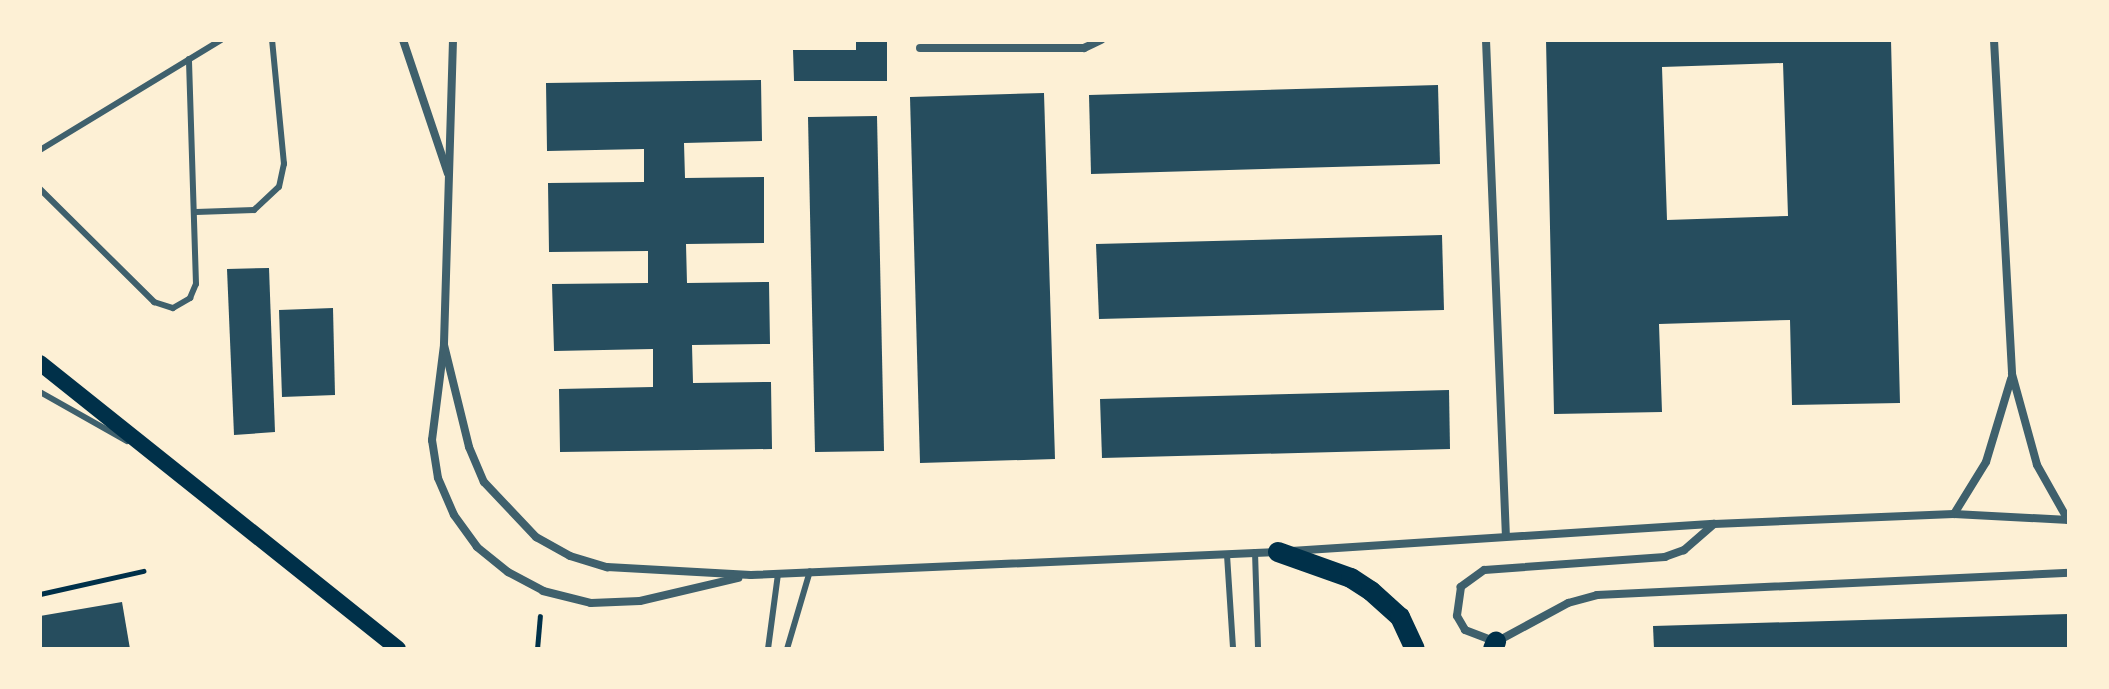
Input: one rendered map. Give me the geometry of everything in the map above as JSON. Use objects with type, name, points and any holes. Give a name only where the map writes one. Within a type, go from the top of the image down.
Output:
[{"type":"main road","points":[[40,363],[398,649]]},
{"type":"main road","points":[[1278,552],[1351,578],[1379,596],[1400,617],[1415,649]]},
{"type":"street","points":[[403,40],[451,183]]},
{"type":"street","points":[[453,40],[444,345],[432,440],[438,478],[454,515],[477,547],[508,572],[543,591],[591,603],[640,601],[751,575]]},
{"type":"street","points":[[920,48],[1084,48],[1101,40]]},
{"type":"street","points":[[1486,40],[1506,534]]},
{"type":"street","points":[[1994,40],[2012,374],[2037,465],[2068,520]]},
{"type":"street","points":[[444,345],[469,447],[484,482],[536,537],[570,556],[607,567],[751,575],[1227,555],[1506,534],[1714,524],[1954,514],[2068,520]]},
{"type":"street","points":[[1954,514],[1986,462],[2012,374]]},
{"type":"street","points":[[1714,524],[1684,550],[1665,557],[1484,570],[1461,587],[1457,616],[1465,630],[1494,645],[1568,603],[1597,595],[2069,573]]},
{"type":"lane","points":[[196,212],[254,210],[279,187],[284,164],[272,40]]},
{"type":"lane","points":[[40,150],[219,41]]},
{"type":"lane","points":[[40,189],[162,306],[182,305],[194,291],[196,212],[189,59]]},
{"type":"lane","points":[[40,392],[148,452]]},
{"type":"lane","points":[[1255,552],[1258,649]]},
{"type":"lane","points":[[1227,555],[1233,649]]},
{"type":"lane","points":[[787,649],[810,571]]},
{"type":"lane","points":[[768,649],[778,574]]},
{"type":"path","points":[[40,594],[143,571]]},
{"type":"path","points":[[537,649],[543,591]]},
{"type":"building","points":[[856,40],[887,40],[887,81],[794,81],[793,50],[856,50]]},
{"type":"building","points":[[1546,40],[1891,40],[1900,403],[1792,405],[1790,320],[1659,324],[1662,412],[1554,414]],"holes":[[[1783,63],[1788,216],[1667,220],[1662,67]]]},
{"type":"building","points":[[761,80],[762,141],[684,143],[685,178],[764,177],[764,243],[686,244],[687,283],[769,282],[770,344],[692,345],[693,383],[771,382],[772,449],[560,452],[559,389],[653,387],[653,349],[554,351],[552,284],[648,283],[648,251],[549,252],[548,183],[644,182],[644,149],[547,151],[546,83]]},
{"type":"building","points":[[1438,85],[1440,164],[1091,174],[1089,95]]},
{"type":"building","points":[[1044,93],[1055,459],[920,463],[910,97]]},
{"type":"building","points":[[877,116],[884,451],[815,452],[808,117]]},
{"type":"building","points":[[1442,235],[1444,310],[1099,319],[1096,244]]},
{"type":"building","points":[[269,268],[275,432],[234,435],[227,269]]},
{"type":"building","points":[[333,308],[335,395],[282,397],[279,310]]},
{"type":"building","points":[[1449,390],[1450,449],[1102,458],[1100,399]]},
{"type":"building","points":[[122,602],[130,649],[40,649],[40,616]]},
{"type":"building","points":[[2069,614],[2069,649],[1654,649],[1653,626]]}]
